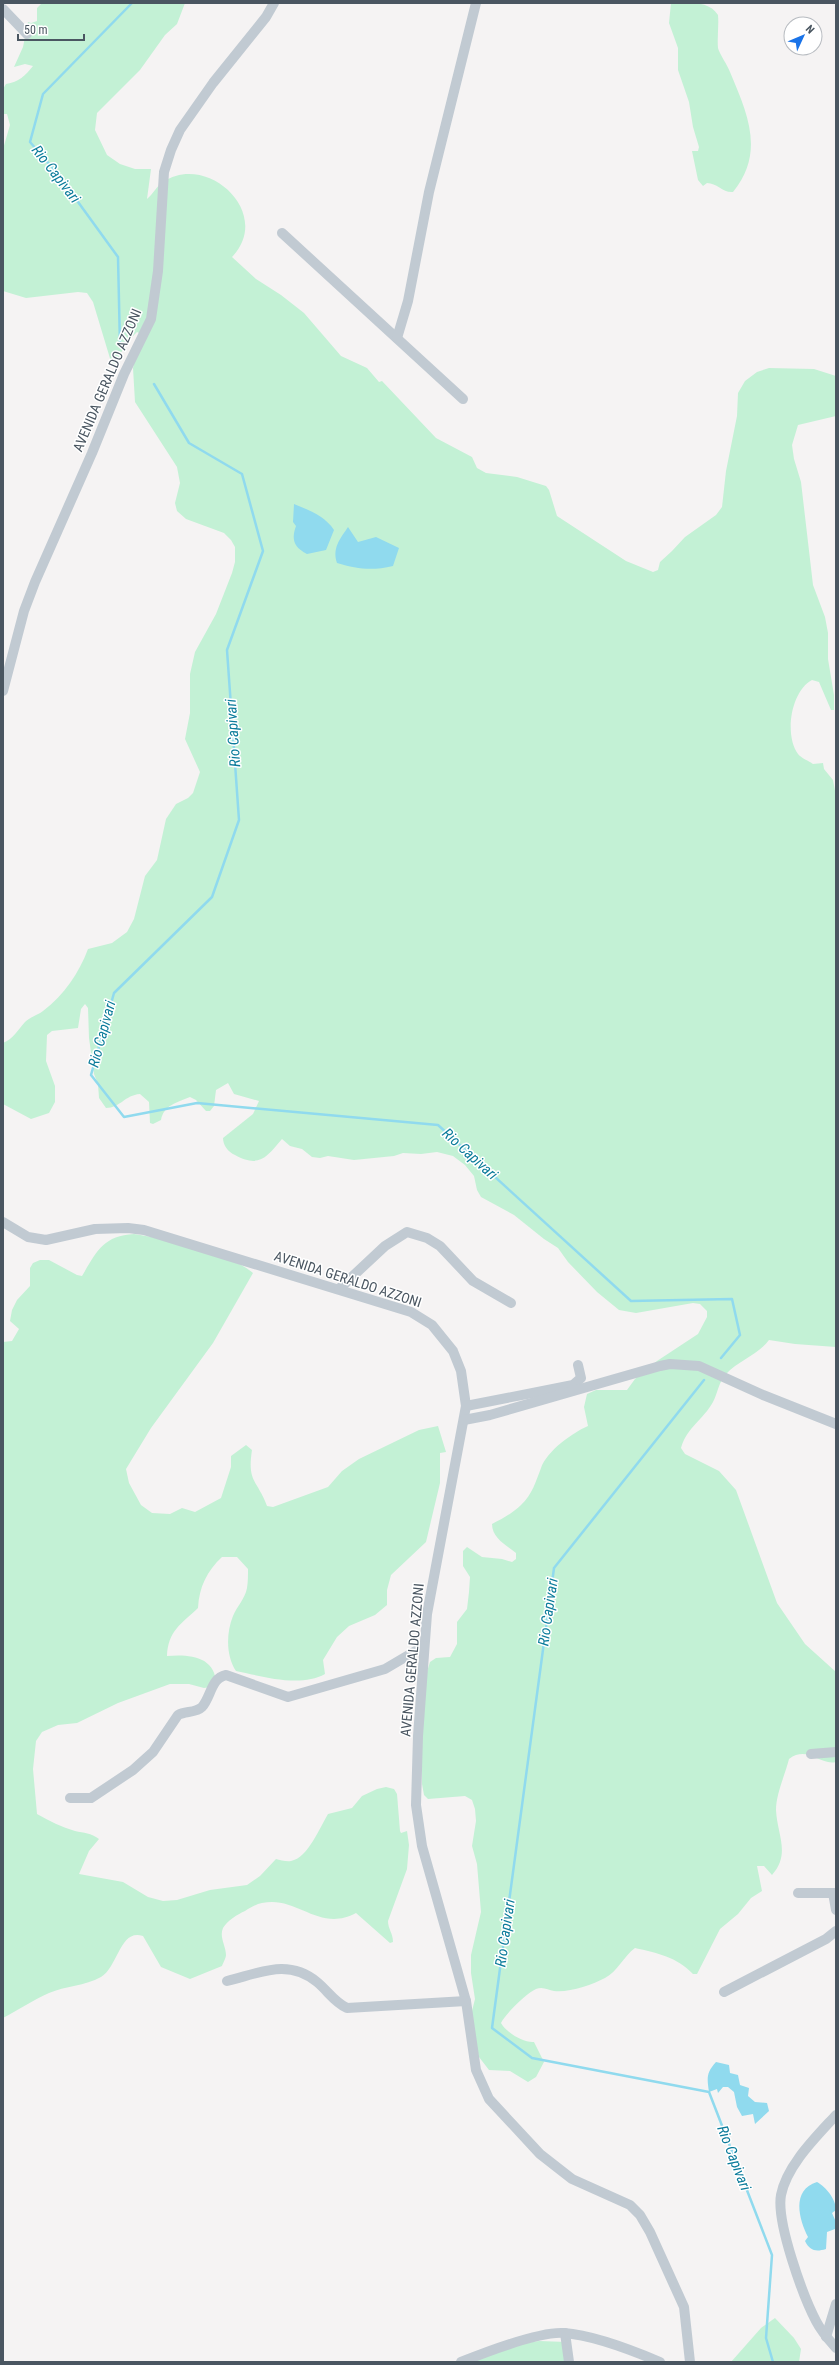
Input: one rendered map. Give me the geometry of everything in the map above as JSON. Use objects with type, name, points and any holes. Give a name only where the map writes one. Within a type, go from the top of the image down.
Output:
[{"type":"street","name":"AVENIDA GERALDO AZZONI","points":[[3,691],[24,611],[35,582],[92,454],[124,374],[151,319],[158,271],[164,172],[171,150],[180,130],[214,83],[266,17],[274,3]]},
{"type":"street","points":[[397,338],[408,301],[429,192],[476,3]]},
{"type":"street","points":[[3,9],[27,34]]},
{"type":"street","points":[[282,233],[463,399]]},
{"type":"street","name":"AVENIDA GERALDO AZZONI","points":[[3,1222],[28,1236],[46,1240],[95,1229],[128,1228],[144,1230],[411,1312],[432,1325],[453,1351],[461,1371],[466,1406],[436,1563],[424,1646],[416,1805],[422,1846],[466,2001],[476,2070],[483,2089],[517,2131],[557,2169],[572,2179],[630,2205],[645,2222],[684,2307],[690,2362]]},
{"type":"street","points":[[339,1289],[385,1246],[407,1232],[427,1238],[440,1246],[473,1281],[511,1302]]},
{"type":"street","points":[[464,1420],[490,1415],[646,1370],[677,1364],[699,1366],[763,1395],[836,1424]]},
{"type":"street","points":[[466,1406],[573,1385],[581,1378],[578,1365]]},
{"type":"street","points":[[70,1798],[91,1798],[133,1770],[153,1752],[178,1715],[199,1710],[203,1706],[216,1680],[221,1676],[226,1675],[288,1697],[385,1669],[424,1646]]},
{"type":"street","points":[[811,1754],[836,1752]]},
{"type":"street","points":[[798,1894],[835,1893],[836,1910]]},
{"type":"street","points":[[724,1992],[826,1939],[836,1931]]},
{"type":"street","points":[[227,1981],[273,1969],[291,1968],[305,1973],[318,1983],[338,2004],[347,2008],[466,2001]]},
{"type":"street","points":[[836,2115],[792,2168],[782,2194],[780,2211],[784,2232],[815,2320],[826,2337],[836,2348]]},
{"type":"street","points":[[826,2337],[836,2304]]},
{"type":"street","points":[[461,2362],[552,2333],[565,2333],[632,2350],[660,2362]]},
{"type":"street","points":[[565,2333],[569,2362]]},
{"type":"green space","points":[[42,3],[185,3],[177,24],[165,35],[140,70],[97,113],[95,130],[107,155],[120,164],[135,169],[151,169],[147,199],[163,182],[180,175],[198,175],[215,181],[230,192],[240,206],[245,222],[243,240],[232,257],[256,279],[281,295],[304,313],[341,356],[367,368],[379,382],[382,381],[436,438],[472,457],[477,468],[486,473],[517,477],[546,486],[549,490],[557,516],[626,561],[653,572],[658,570],[660,562],[685,537],[716,515],[722,507],[726,471],[737,416],[738,393],[745,381],[757,372],[769,368],[814,369],[836,376],[836,416],[798,425],[792,445],[794,459],[801,482],[813,585],[825,617],[828,633],[828,659],[834,695],[834,710],[831,710],[819,682],[812,680],[799,694],[795,703],[792,714],[791,736],[794,746],[801,757],[813,764],[823,763],[824,769],[833,780],[836,796],[836,1347],[795,1344],[769,1340],[759,1350],[726,1374],[721,1381],[713,1402],[705,1414],[687,1434],[681,1448],[685,1454],[719,1471],[736,1490],[777,1603],[805,1644],[836,1672],[836,1762],[825,1761],[802,1754],[796,1755],[789,1759],[776,1804],[777,1819],[782,1844],[781,1859],[778,1867],[772,1875],[764,1866],[757,1866],[762,1891],[751,1898],[738,1914],[720,1929],[697,1974],[693,1974],[680,1963],[666,1956],[635,1948],[613,1972],[605,1978],[573,1990],[554,1991],[545,1988],[536,1989],[511,2009],[501,2023],[507,2030],[520,2039],[534,2042],[544,2062],[536,2077],[528,2082],[510,2071],[489,2070],[479,2057],[470,2019],[475,1999],[471,1973],[471,1955],[481,1912],[477,1864],[472,1846],[476,1821],[475,1809],[472,1800],[465,1796],[428,1799],[424,1795],[422,1784],[422,1738],[419,1698],[430,1662],[436,1658],[450,1657],[457,1644],[457,1622],[467,1609],[470,1577],[463,1566],[463,1551],[467,1547],[482,1557],[502,1559],[512,1562],[516,1559],[516,1553],[504,1544],[494,1533],[492,1524],[511,1513],[525,1501],[533,1488],[544,1462],[554,1449],[575,1433],[588,1426],[584,1407],[587,1394],[596,1390],[627,1390],[635,1379],[657,1361],[698,1334],[707,1317],[707,1311],[700,1304],[693,1303],[636,1313],[619,1310],[597,1292],[568,1262],[558,1248],[544,1239],[514,1215],[481,1197],[477,1190],[474,1176],[465,1165],[453,1156],[437,1152],[421,1154],[403,1153],[394,1156],[354,1160],[328,1156],[320,1158],[312,1157],[302,1149],[290,1146],[282,1139],[262,1159],[250,1161],[243,1159],[232,1154],[228,1150],[225,1146],[223,1138],[253,1114],[259,1101],[234,1094],[228,1083],[216,1090],[214,1106],[210,1111],[206,1111],[196,1100],[190,1097],[171,1105],[165,1111],[161,1120],[153,1124],[150,1123],[149,1102],[140,1094],[130,1097],[115,1106],[106,1108],[99,1098],[98,1084],[94,1074],[89,1038],[88,1008],[85,1004],[81,1009],[78,1028],[52,1031],[47,1035],[46,1061],[55,1086],[55,1102],[49,1113],[31,1119],[3,1104],[3,1043],[13,1037],[27,1020],[43,1011],[58,998],[80,967],[88,949],[112,943],[127,932],[134,919],[145,876],[157,860],[166,819],[176,804],[188,798],[193,793],[200,772],[185,739],[190,713],[190,674],[195,652],[216,614],[235,562],[235,547],[224,533],[186,519],[177,511],[175,503],[180,483],[177,467],[135,402],[133,368],[141,334],[137,332],[126,343],[116,363],[112,365],[93,302],[87,293],[78,292],[26,298],[3,291],[3,149],[10,125],[7,114],[3,114],[3,89],[6,84],[15,82],[21,78],[33,66],[25,64],[14,67],[23,47],[28,22],[31,23],[37,21],[37,8]]},
{"type":"green space","points":[[671,3],[697,3],[709,7],[718,15],[718,48],[729,69],[743,103],[750,133],[751,148],[749,162],[743,177],[733,192],[726,191],[711,183],[707,183],[703,186],[698,180],[692,151],[698,151],[699,147],[693,127],[689,102],[678,70],[678,48],[669,23]]},
{"type":"green space","points":[[134,1234],[163,1239],[213,1253],[229,1259],[253,1273],[213,1343],[151,1428],[126,1469],[129,1483],[141,1505],[152,1513],[170,1514],[182,1508],[195,1512],[221,1498],[231,1467],[231,1456],[246,1445],[252,1450],[251,1469],[254,1480],[267,1506],[273,1507],[328,1487],[342,1471],[359,1459],[419,1430],[438,1426],[446,1452],[440,1453],[440,1483],[426,1542],[391,1575],[387,1590],[387,1605],[375,1615],[349,1626],[337,1637],[323,1660],[325,1674],[315,1678],[292,1681],[236,1671],[230,1658],[228,1637],[233,1616],[246,1592],[248,1583],[248,1569],[237,1557],[222,1557],[212,1568],[202,1586],[198,1608],[176,1629],[173,1634],[168,1647],[167,1656],[175,1655],[192,1657],[207,1663],[212,1668],[216,1686],[204,1688],[189,1684],[170,1684],[118,1703],[77,1723],[58,1725],[42,1732],[36,1741],[33,1769],[37,1814],[60,1826],[90,1834],[99,1839],[89,1851],[79,1874],[123,1882],[148,1897],[163,1901],[177,1900],[210,1890],[247,1885],[260,1876],[276,1859],[289,1861],[297,1859],[313,1841],[328,1814],[352,1808],[362,1796],[377,1789],[386,1787],[394,1789],[397,1794],[400,1831],[401,1833],[407,1831],[409,1845],[407,1869],[388,1921],[393,1942],[390,1943],[356,1913],[343,1918],[331,1919],[319,1917],[286,1904],[275,1902],[262,1903],[253,1906],[236,1916],[223,1928],[222,1938],[226,1955],[222,1966],[190,1979],[161,1967],[143,1936],[135,1935],[124,1943],[112,1965],[101,1977],[49,1993],[3,2018],[3,1342],[12,1341],[19,1329],[10,1321],[12,1310],[17,1300],[30,1286],[30,1268],[33,1263],[40,1260],[49,1260],[77,1275],[82,1276],[102,1246],[123,1235]]},
{"type":"green space","points":[[775,2318],[794,2338],[801,2349],[799,2362],[731,2362],[761,2328]]},
{"type":"green space","points":[[539,2341],[567,2342],[565,2362],[456,2362],[512,2345]]},
{"type":"water","points":[[294,504],[321,517],[334,530],[326,550],[307,554],[296,546],[294,535],[296,526],[293,522]]},
{"type":"water","points":[[348,527],[358,542],[376,537],[399,548],[393,566],[365,569],[337,563],[335,553],[336,548]]},
{"type":"water","points":[[716,2062],[729,2065],[730,2073],[738,2075],[740,2085],[749,2088],[748,2096],[755,2102],[767,2103],[769,2111],[755,2124],[753,2114],[742,2116],[737,2107],[734,2092],[728,2087],[723,2087],[718,2093],[717,2089],[709,2092],[708,2076],[710,2069]]},
{"type":"water","points":[[817,2182],[830,2194],[836,2206],[836,2210],[832,2213],[836,2222],[835,2229],[827,2232],[826,2249],[814,2250],[809,2247],[805,2241],[808,2237],[802,2222],[799,2206],[803,2191]]},
{"type":"waterway","name":"Rio Capivari","points":[[120,346],[118,257],[57,173],[30,142],[43,94],[132,3]]},
{"type":"waterway","name":"Rio Capivari","points":[[154,384],[189,443],[242,474],[263,551],[227,650],[239,820],[212,897],[114,993],[91,1075],[124,1117],[197,1103],[438,1125],[631,1301],[732,1299],[740,1335],[721,1358]]},
{"type":"waterway","name":"Rio Capivari","points":[[704,1380],[554,1568],[492,2028],[532,2058],[709,2092],[772,2255],[766,2338],[773,2362]]}]
